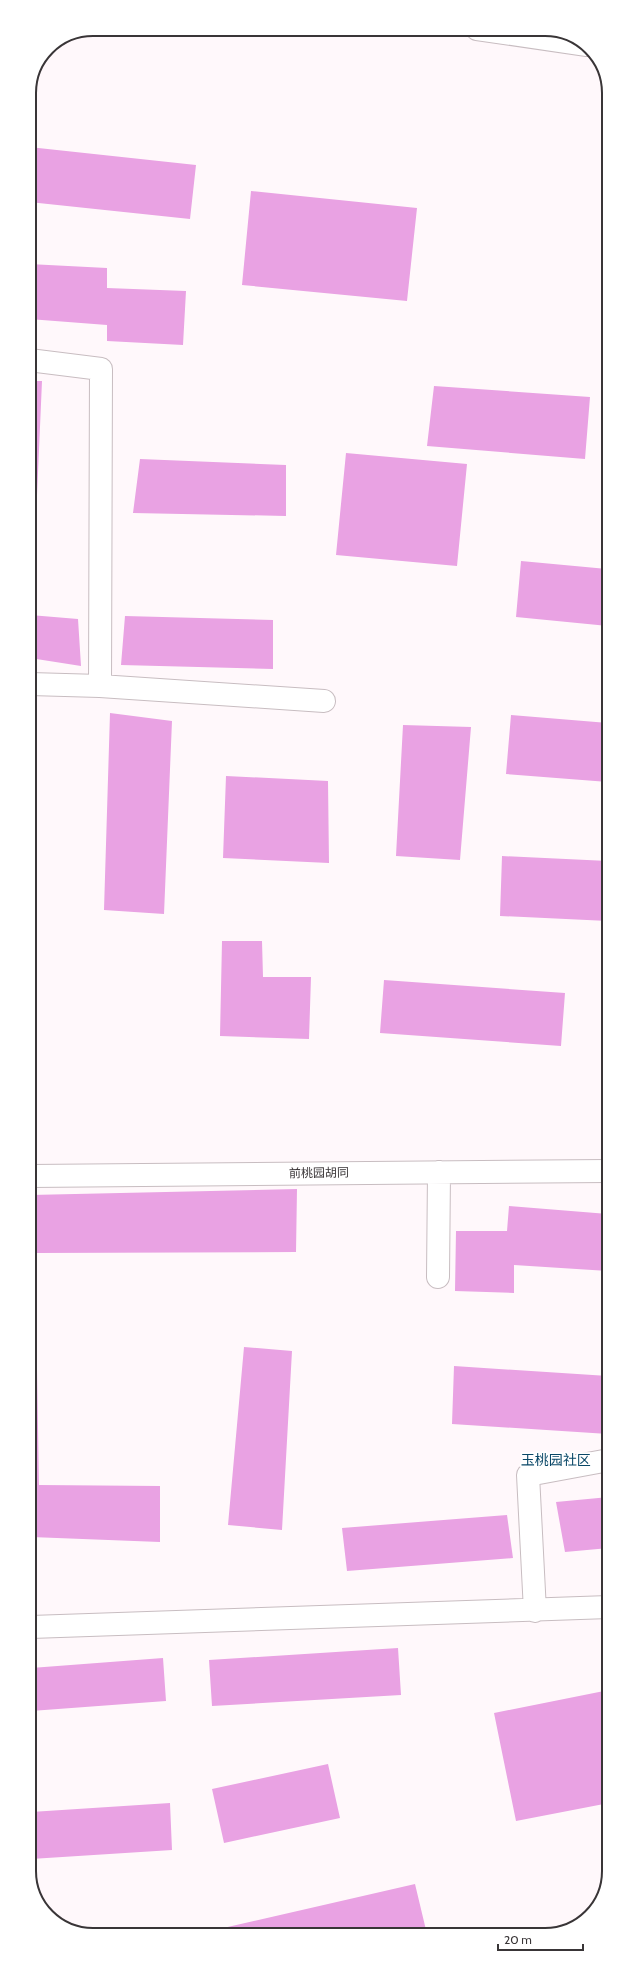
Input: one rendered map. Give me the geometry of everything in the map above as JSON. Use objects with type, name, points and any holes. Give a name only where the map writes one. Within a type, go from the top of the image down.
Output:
[{"type":"street","points":[[525,36],[571,43]]},
{"type":"street","points":[[36,361],[101,369],[100,686]]},
{"type":"street","points":[[36,684],[100,686],[324,701]]},
{"type":"street","name":"前桃园胡同","points":[[36,1176],[439,1172],[602,1166]]},
{"type":"street","points":[[438,1277],[439,1172]]},
{"type":"street","points":[[535,1611],[528,1475],[602,1461]]},
{"type":"street","points":[[36,1626],[535,1611],[602,1607]]},
{"type":"building","points":[[36,148],[196,165],[190,219],[36,203]]},
{"type":"building","points":[[251,191],[417,208],[407,301],[242,285]]},
{"type":"building","points":[[36,264],[107,268],[107,288],[186,291],[183,345],[107,341],[107,325],[36,320]]},
{"type":"building","points":[[36,381],[42,381],[36,518]]},
{"type":"building","points":[[434,386],[590,397],[585,459],[427,446]]},
{"type":"building","points":[[346,453],[467,464],[457,566],[336,555]]},
{"type":"building","points":[[140,459],[286,465],[286,516],[133,513]]},
{"type":"building","points":[[521,561],[602,569],[602,625],[516,617]]},
{"type":"building","points":[[36,616],[78,619],[81,666],[36,659]]},
{"type":"building","points":[[125,616],[273,620],[273,669],[121,665]]},
{"type":"building","points":[[110,713],[172,721],[164,914],[104,910]]},
{"type":"building","points":[[511,715],[602,723],[602,782],[506,774]]},
{"type":"building","points":[[403,725],[471,727],[460,860],[396,856]]},
{"type":"building","points":[[226,776],[328,781],[329,863],[223,858]]},
{"type":"building","points":[[502,856],[602,861],[602,921],[500,916]]},
{"type":"building","points":[[222,941],[262,941],[263,977],[311,977],[309,1039],[220,1036]]},
{"type":"building","points":[[384,980],[565,993],[561,1046],[380,1033]]},
{"type":"building","points":[[297,1189],[296,1252],[36,1253],[36,1195]]},
{"type":"building","points":[[509,1206],[602,1214],[602,1271],[514,1265],[514,1293],[455,1291],[456,1231],[507,1231]]},
{"type":"building","points":[[36,1311],[39,1485],[160,1486],[160,1542],[36,1537]]},
{"type":"building","points":[[244,1347],[292,1351],[282,1530],[228,1525]]},
{"type":"building","points":[[454,1366],[602,1376],[602,1434],[452,1424]]},
{"type":"building","points":[[602,1498],[602,1549],[565,1552],[556,1502]]},
{"type":"building","points":[[507,1515],[513,1558],[347,1571],[342,1528]]},
{"type":"building","points":[[398,1648],[401,1695],[212,1706],[209,1660]]},
{"type":"building","points":[[163,1658],[166,1701],[36,1711],[36,1668]]},
{"type":"building","points":[[602,1691],[602,1804],[516,1821],[494,1713]]},
{"type":"building","points":[[328,1764],[340,1818],[224,1843],[212,1789]]},
{"type":"building","points":[[170,1803],[172,1850],[36,1859],[36,1812]]},
{"type":"building","points":[[415,1884],[426,1928],[223,1928]]},
{"type":"district","name":"玉桃园社区","points":[[556,1460]]}]
